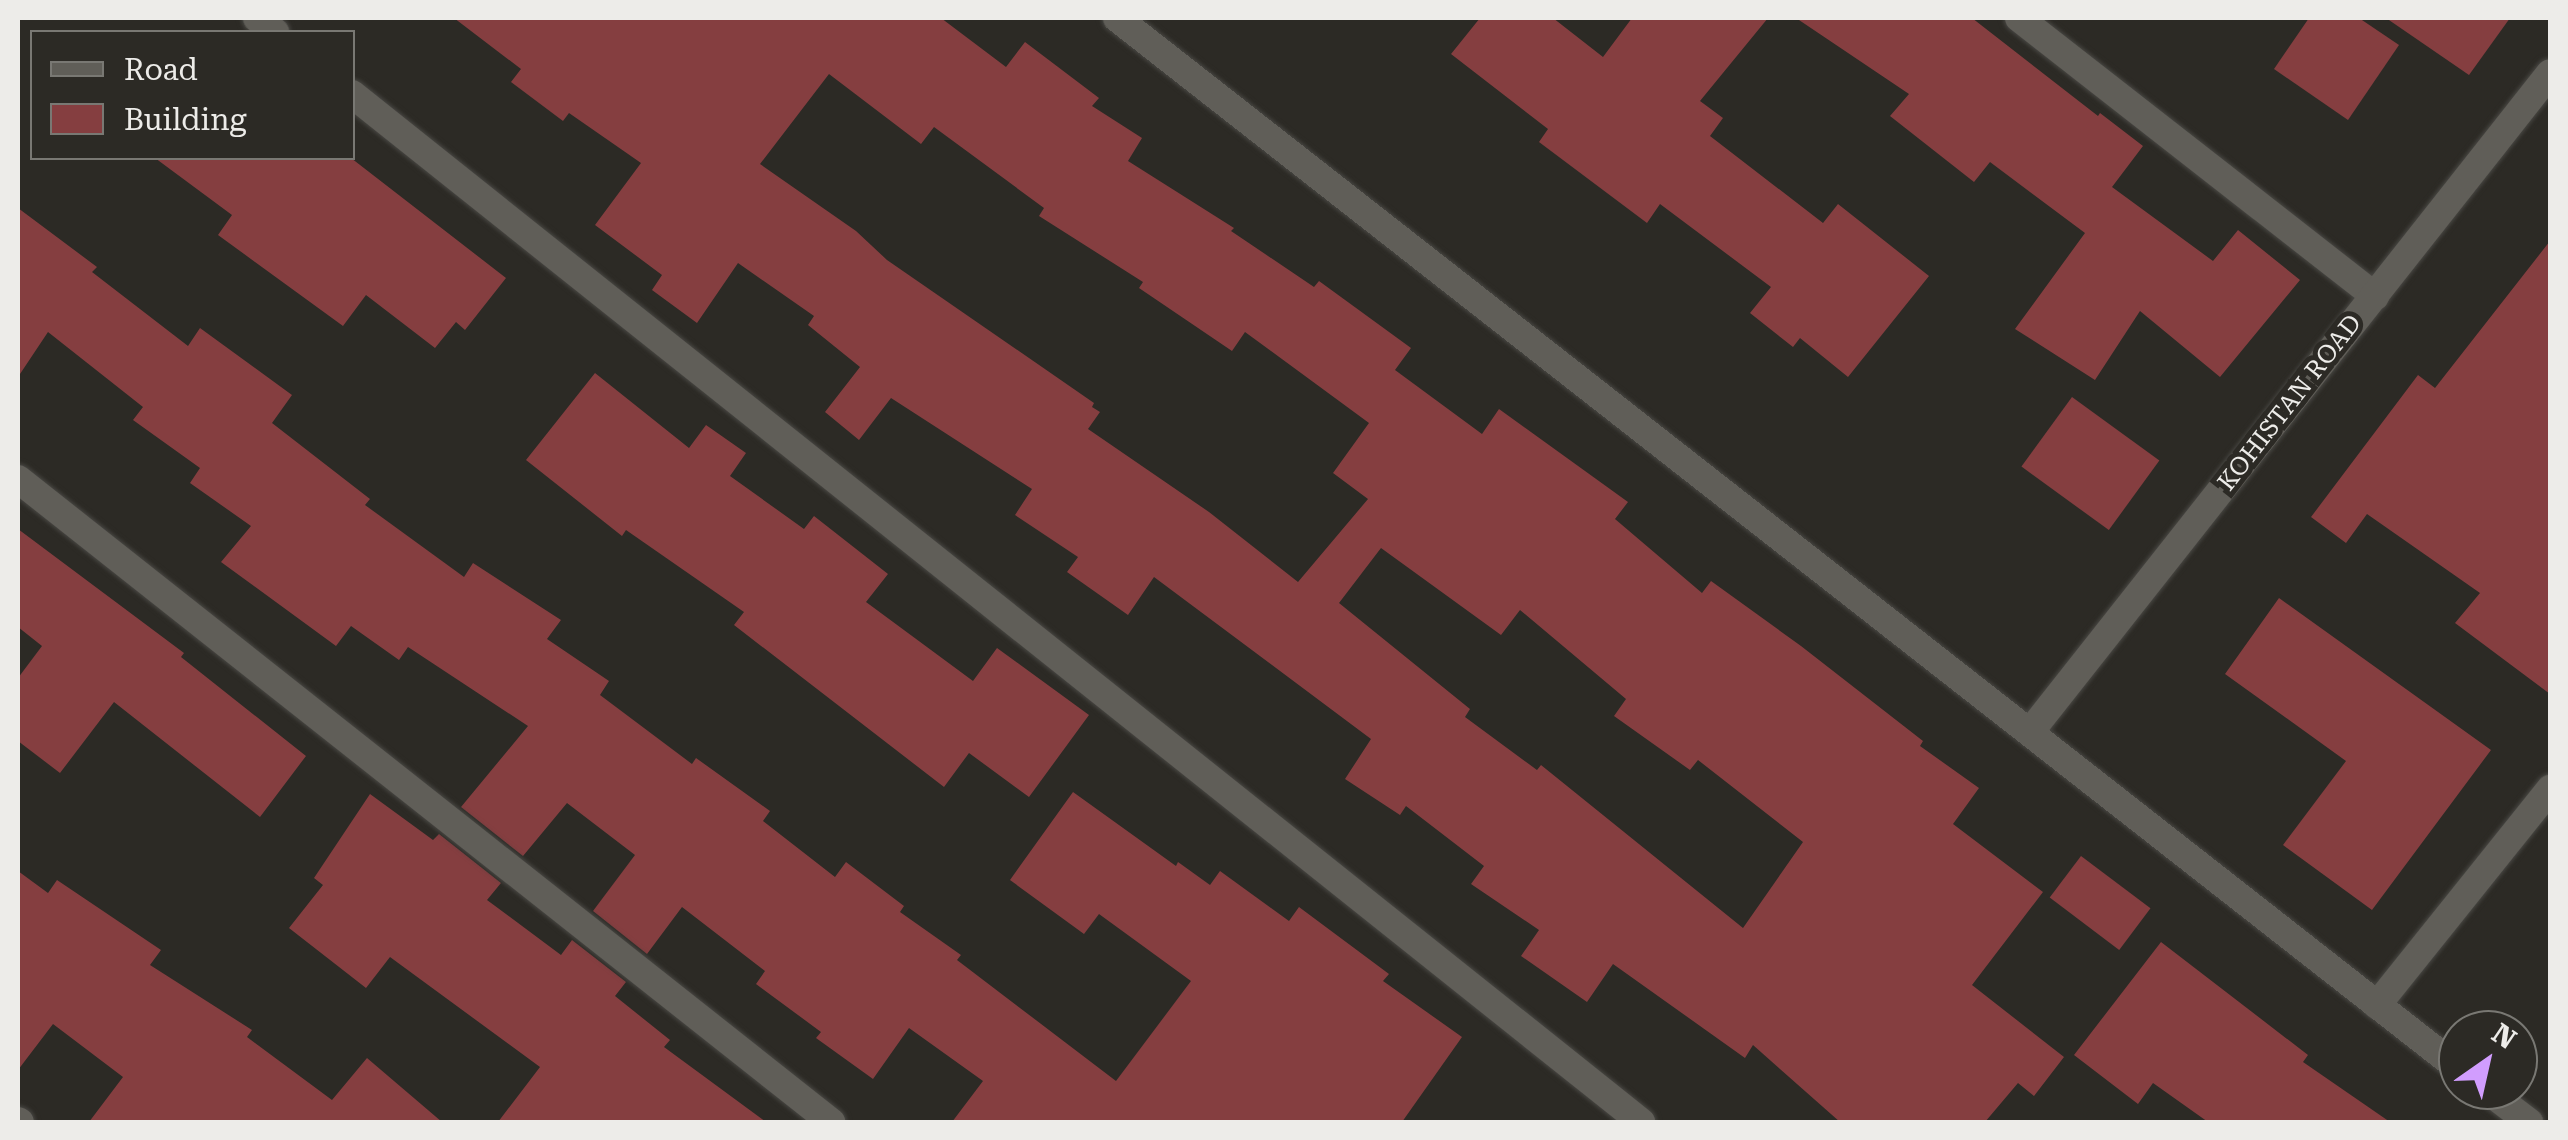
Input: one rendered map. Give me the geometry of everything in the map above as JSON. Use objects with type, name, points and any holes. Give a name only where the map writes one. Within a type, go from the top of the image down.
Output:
[{"type":"street","points":[[1117,18],[2438,1052]]},
{"type":"street","points":[[2019,18],[2374,296]]},
{"type":"street","name":"KOHISTAN ROAD","points":[[2030,732],[2550,73]]},
{"type":"street","points":[[355,96],[1641,1122]]},
{"type":"street","points":[[18,479],[831,1122]]},
{"type":"street","points":[[2377,1005],[2550,788]]},
{"type":"building","points":[[454,18],[941,18],[1006,67],[1025,42],[1099,98],[1092,106],[1142,138],[1128,161],[1234,228],[1231,231],[1314,287],[1319,281],[1411,348],[1395,370],[1482,434],[1499,409],[1628,502],[1615,519],[1702,593],[1711,581],[1801,646],[1923,741],[1920,746],[1979,788],[1953,824],[2043,892],[1972,985],[2064,1057],[2034,1096],[2018,1083],[1985,1122],[1840,1122],[1753,1045],[1745,1058],[1613,964],[1587,1002],[1521,956],[1539,930],[1471,884],[1484,866],[1406,806],[1400,815],[1345,779],[1371,739],[1154,577],[1128,615],[1067,572],[1078,557],[1015,515],[1032,489],[891,398],[859,440],[825,412],[860,367],[808,325],[814,316],[738,263],[697,323],[652,290],[662,275],[595,225],[641,163],[569,113],[563,121],[511,82],[521,69]],"holes":[[[829,74],[921,144],[934,127],[1044,208],[1039,216],[1143,282],[1139,288],[1232,351],[1245,332],[1369,423],[1333,473],[1368,499],[1298,582],[1209,512],[1088,429],[1100,412],[1092,407],[1094,403],[887,260],[856,231],[760,164]],[[1381,548],[1501,635],[1520,610],[1626,699],[1614,716],[1690,770],[1698,760],[1803,842],[1743,928],[1541,765],[1537,770],[1465,717],[1470,709],[1339,603]]]},
{"type":"building","points":[[1480,18],[1553,18],[1603,57],[1632,18],[1768,18],[1700,101],[1723,118],[1710,136],[1823,223],[1838,204],[1929,276],[1848,377],[1800,338],[1793,347],[1750,313],[1771,287],[1660,204],[1647,223],[1539,142],[1548,129],[1451,54]]},
{"type":"building","points":[[1796,18],[1972,18],[2143,146],[2112,187],[2213,261],[2238,230],[2300,280],[2220,377],[2140,311],[2095,380],[2015,329],[2085,233],[1990,162],[1974,182],[1890,116],[1909,94]]},
{"type":"building","points":[[2309,18],[2359,18],[2399,45],[2348,120],[2274,69]]},
{"type":"building","points":[[2386,18],[2510,18],[2469,75]]},
{"type":"building","points":[[158,160],[354,160],[506,278],[465,330],[456,322],[435,348],[366,295],[343,326],[218,235],[232,215]]},
{"type":"building","points":[[18,208],[97,267],[92,272],[188,346],[200,328],[292,395],[272,423],[370,499],[365,505],[464,577],[473,563],[561,620],[547,639],[609,681],[600,695],[692,764],[696,758],[770,811],[763,821],[835,877],[846,862],[904,906],[900,912],[961,955],[957,960],[1116,1081],[1191,981],[1099,914],[1084,934],[1010,880],[1073,792],[1176,866],[1178,862],[1210,885],[1220,871],[1289,921],[1299,907],[1389,974],[1383,981],[1462,1037],[1402,1122],[952,1122],[983,1081],[909,1028],[873,1079],[816,1038],[821,1032],[756,984],[765,971],[682,907],[647,954],[593,911],[635,855],[567,803],[523,856],[461,807],[528,726],[408,647],[399,660],[351,626],[336,646],[221,562],[251,526],[190,483],[200,468],[133,420],[143,407],[48,332],[18,377]]},
{"type":"building","points":[[2550,241],[2550,694],[2455,623],[2480,593],[2367,514],[2346,543],[2311,517],[2418,375],[2435,388]]},
{"type":"building","points":[[595,373],[689,448],[706,425],[746,453],[730,476],[804,529],[814,516],[888,574],[866,602],[973,681],[997,648],[1089,715],[1029,797],[969,753],[944,787],[734,625],[744,612],[626,530],[622,536],[526,460]]},
{"type":"building","points":[[2072,397],[2159,460],[2109,530],[2021,467]]},
{"type":"building","points":[[18,529],[184,653],[181,657],[306,756],[260,817],[114,702],[60,773],[18,741],[18,678],[42,646],[18,627]]},
{"type":"building","points":[[2279,598],[2491,750],[2372,910],[2283,845],[2346,761],[2225,674]]},
{"type":"building","points":[[370,794],[433,840],[439,834],[501,883],[487,900],[561,955],[572,940],[626,982],[615,996],[670,1040],[664,1047],[766,1122],[498,1122],[540,1067],[390,957],[366,988],[289,928],[323,885],[314,878]]},
{"type":"building","points":[[2081,856],[2150,908],[2119,950],[2050,898]]},
{"type":"building","points":[[18,871],[48,893],[57,880],[161,950],[150,965],[252,1030],[247,1037],[332,1100],[367,1058],[442,1122],[89,1122],[123,1077],[53,1024],[18,1070]]},
{"type":"building","points":[[2161,942],[2308,1055],[2303,1062],[2390,1122],[2208,1122],[2153,1083],[2138,1104],[2074,1055]]}]
